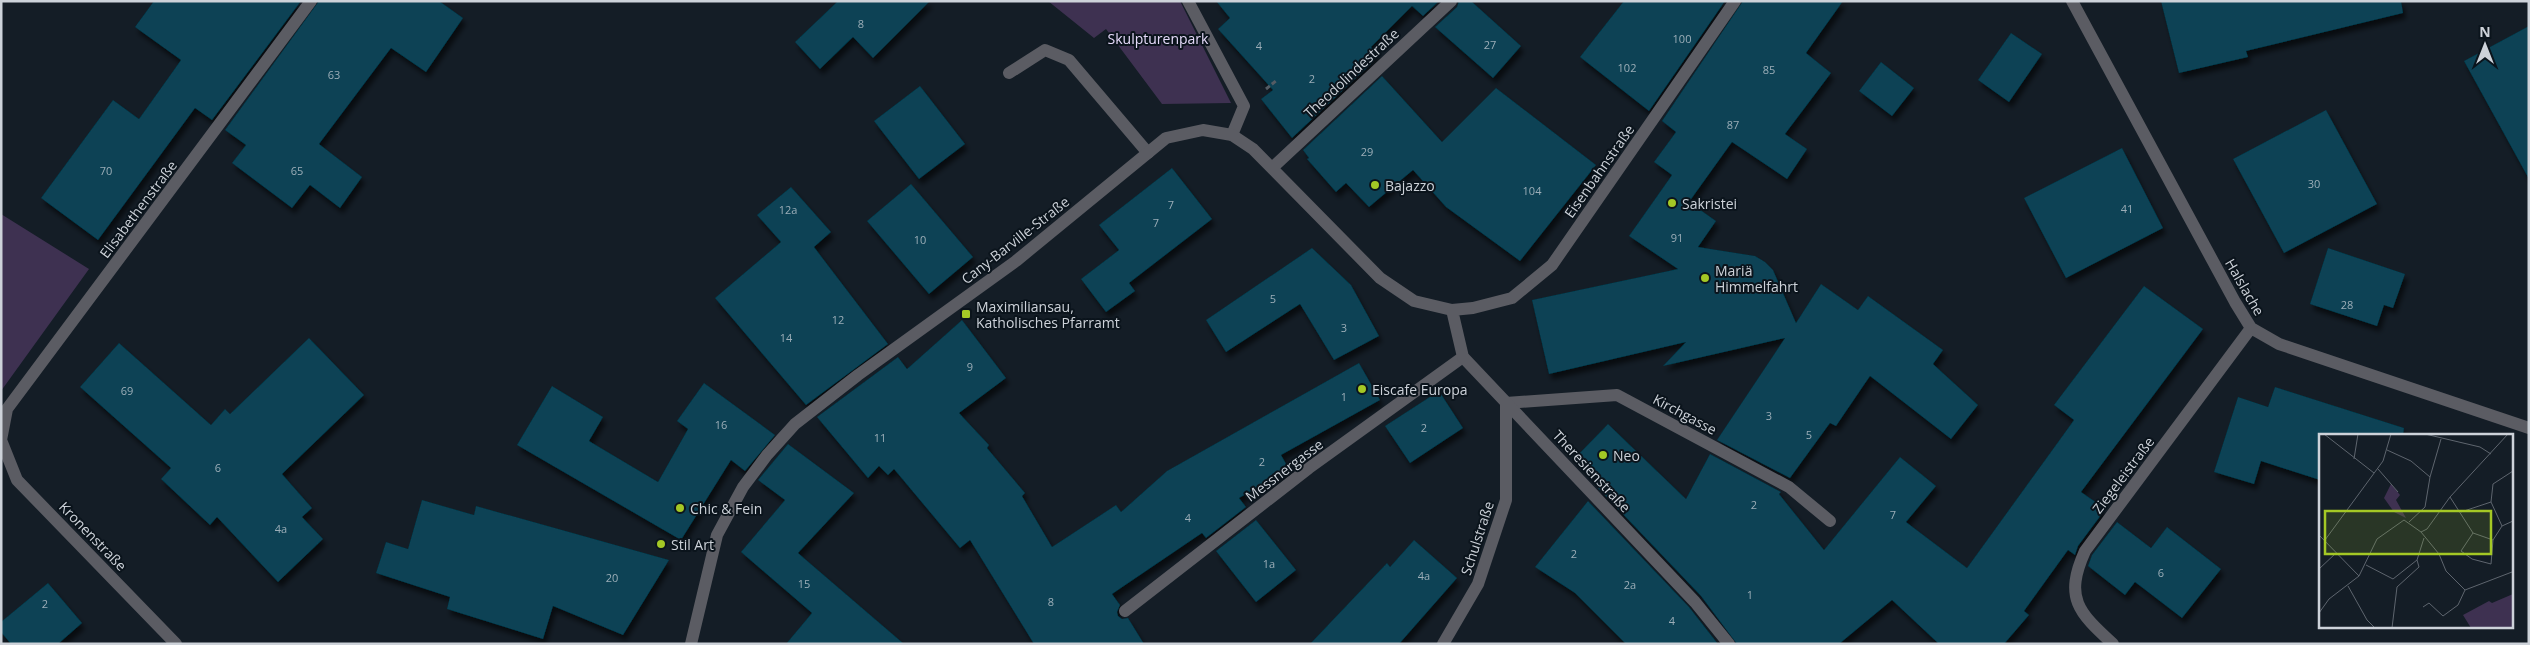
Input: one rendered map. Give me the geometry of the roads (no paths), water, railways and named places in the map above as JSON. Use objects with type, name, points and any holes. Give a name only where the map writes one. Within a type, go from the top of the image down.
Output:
[{"type":"street","name":"Elisabethenstraße","points":[[1,440],[7,409],[311,1]]},
{"type":"street","points":[[1188,1],[1244,106],[1232,135]]},
{"type":"street","name":"Theodolindestraße","points":[[1272,168],[1452,1]]},
{"type":"street","name":"Eisenbahnstraße","points":[[1452,310],[1473,308],[1512,298],[1552,265],[1735,1]]},
{"type":"street","name":"Halslache","points":[[2073,1],[2251,328],[2279,344],[2529,428]]},
{"type":"street","points":[[1009,73],[1045,50],[1070,60],[1148,152]]},
{"type":"street","name":"Cany-Barville-Straße","points":[[691,644],[717,535],[743,487],[766,455],[794,424],[858,375],[1016,261],[1166,138],[1203,130],[1232,135],[1253,149],[1380,278],[1414,301],[1452,310]]},
{"type":"street","name":"Theresienstraße","points":[[1452,310],[1463,357],[1695,602],[1729,644]]},
{"type":"street","name":"Ziegeleistraße","points":[[2113,644],[2088,620],[2074,596],[2076,571],[2085,551],[2251,328]]},
{"type":"street","name":"Messnergasse","points":[[1126,611],[1310,468],[1463,357]]},
{"type":"street","name":"Kirchgasse","points":[[1506,403],[1617,395],[1789,487],[1830,521]]},
{"type":"street","name":"Schulstraße","points":[[1443,644],[1478,584],[1506,500],[1506,403]]},
{"type":"street","name":"Kronenstraße","points":[[1,440],[17,480],[171,642]]},
{"type":"place","name":"Bajazzo","points":[[1375,185]]},
{"type":"place","name":"Sakristei","points":[[1672,203]]},
{"type":"place","name":"Mariä Himmelfahrt","points":[[1705,278]]},
{"type":"place","name":"Maximiliansau, Katholisches Pfarramt","points":[[966,314]]},
{"type":"place","name":"Eiscafe Europa","points":[[1362,389]]},
{"type":"place","name":"Neo","points":[[1603,455]]},
{"type":"place","name":"Chic & Fein","points":[[680,508]]},
{"type":"place","name":"Stil Art","points":[[661,544]]},
{"type":"park label","name":"Skulpturenpark","points":[[1158,38]]}]
